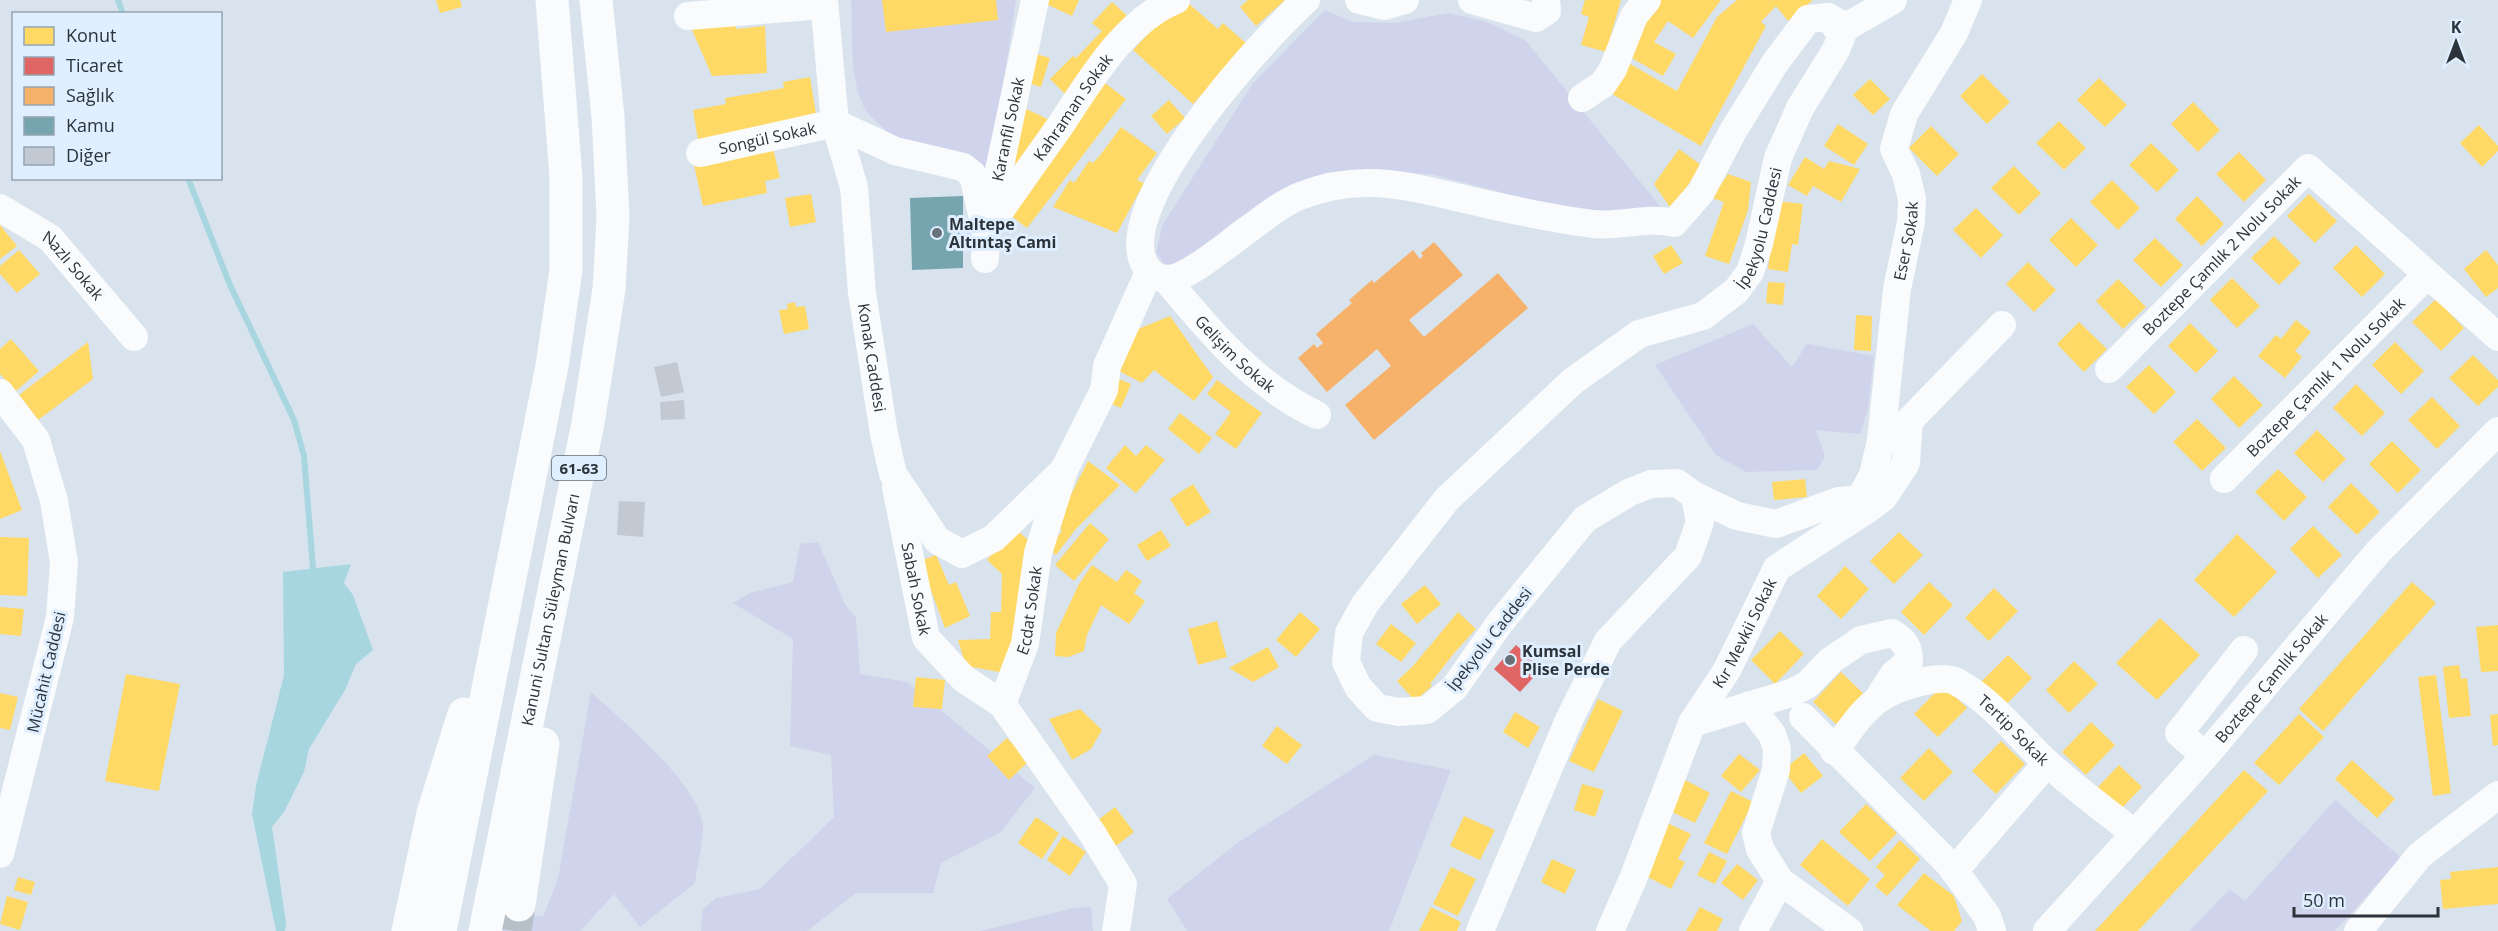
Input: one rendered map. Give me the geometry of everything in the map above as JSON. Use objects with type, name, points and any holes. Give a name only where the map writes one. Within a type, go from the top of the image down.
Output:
[{"type":"main road","name":"61-63","points":[[440,931],[552,366],[566,270],[566,177],[552,0]]},
{"type":"main road","name":"Kanuni Sultan Süleyman Bulvarı","points":[[485,931],[588,423],[609,289],[613,217],[608,117],[596,0]]},
{"type":"main road","name":"61-63","points":[[519,905],[546,728],[558,566]]},
{"type":"main road","name":"61-63","points":[[408,931],[433,813],[508,585]]},
{"type":"street","name":"Karanfil Sokak","points":[[986,246],[1035,0]]},
{"type":"street","name":"Kahraman Sokak","points":[[986,246],[1084,87],[1114,49],[1160,6],[1176,0]]},
{"type":"street","points":[[1306,0],[1277,27],[1207,108],[1161,182],[1144,219],[1140,240],[1142,258],[1158,276],[1188,273],[1264,215],[1299,196],[1334,185],[1381,183],[1424,188],[1485,204],[1595,224],[1632,224],[1662,220],[1674,223],[1701,192],[1733,131],[1775,63],[1808,19],[1828,16],[1846,27],[1893,0]]},
{"type":"street","points":[[1359,0],[1384,6],[1406,0]]},
{"type":"street","points":[[1472,0],[1536,18],[1547,11],[1546,0]]},
{"type":"street","points":[[1582,98],[1603,84],[1613,69],[1634,16],[1647,0]]},
{"type":"street","name":"Eser Sokak","points":[[1862,505],[1873,475],[1881,440],[1897,289],[1911,222],[1910,191],[1906,174],[1894,149],[1904,114],[1953,33],[1968,0]]},
{"type":"street","points":[[688,16],[824,2]]},
{"type":"street","name":"Konak Caddesi","points":[[824,2],[835,123],[854,187],[862,293],[884,434],[893,474],[938,540],[962,554],[994,538],[1064,470]]},
{"type":"street","name":"İpekyolu Caddesi","points":[[1695,496],[1677,483],[1651,484],[1630,492],[1585,519],[1499,624],[1455,687],[1427,710],[1399,712],[1377,708],[1358,687],[1346,662],[1349,633],[1365,603],[1447,499],[1573,381],[1640,334],[1702,316],[1736,291],[1750,272],[1767,215],[1778,158],[1800,108],[1836,51],[1842,35],[1828,16]]},
{"type":"street","points":[[835,123],[895,151],[963,167],[973,175],[986,246]]},
{"type":"street","name":"Songül Sokak","points":[[700,153],[835,123]]},
{"type":"street","name":"Boztepe Çamlık 2 Nolu Sokak","points":[[2109,369],[2308,168],[2498,337]]},
{"type":"street","name":"Nazlı Sokak","points":[[0,208],[50,238],[134,337]]},
{"type":"street","name":"Boztepe Çamlık 1 Nolu Sokak","points":[[2224,479],[2427,274]]},
{"type":"street","name":"Gelişim Sokak","points":[[1158,276],[1256,376],[1296,405],[1317,415]]},
{"type":"street","name":"Ecdat Sokak","points":[[1002,704],[1025,644],[1038,553],[1064,470],[1104,390],[1107,366],[1158,276]]},
{"type":"street","name":"Kır Mevkii Sokak","points":[[1610,931],[1633,879],[1692,723],[1727,670],[1778,568],[1862,505],[1883,498],[1906,463],[1909,421],[2002,325]]},
{"type":"street","name":"Mücahit Caddesi","points":[[0,393],[36,440],[54,501],[64,562],[60,617],[0,854]]},
{"type":"street","name":"Boztepe Çamlık Sokak","points":[[2047,931],[2205,756],[2378,552],[2498,431]]},
{"type":"street","name":"Sabah Sokak","points":[[893,474],[926,638],[964,679],[1002,704]]},
{"type":"street","points":[[1695,496],[1737,516],[1776,524],[1839,501],[1862,505]]},
{"type":"street","points":[[1480,931],[1569,720],[1608,641],[1688,556],[1700,522],[1695,496]]},
{"type":"street","name":"Tertip Sokak","points":[[1692,723],[1791,693],[1807,685],[1830,662],[1861,640],[1892,633],[1903,640],[1909,650],[1909,662],[1894,674],[1878,699]]},
{"type":"street","points":[[2205,756],[2179,733],[2244,650]]},
{"type":"street","name":"Tertip Sokak","points":[[1834,751],[1863,713],[1878,699],[1898,686],[1936,678],[1955,680],[1979,698],[2047,763],[2135,834]]},
{"type":"street","points":[[1002,704],[1092,833],[1123,884],[1116,931]]},
{"type":"street","points":[[1749,705],[1772,734],[1777,749],[1776,770],[1756,833],[1760,849],[1780,881],[1849,931]]},
{"type":"street","points":[[1803,717],[1954,871],[1985,926]]},
{"type":"street","points":[[1954,871],[2047,763]]},
{"type":"street","points":[[2358,931],[2420,855],[2498,795]]},
{"type":"street","points":[[1753,931],[1780,881]]},
{"type":"shaded area","points":[[851,0],[1016,0],[987,192],[901,141],[871,116],[863,105],[852,54]]},
{"type":"shaded area","points":[[1325,10],[1353,22],[1394,23],[1449,13],[1487,22],[1526,41],[1663,210],[1628,218],[1565,209],[1431,174],[1348,171],[1291,188],[1231,223],[1184,267],[1164,264],[1156,252],[1163,224],[1253,83]]},
{"type":"shaded area","points":[[1753,324],[1792,367],[1807,344],[1874,356],[1868,408],[1860,434],[1816,430],[1825,456],[1817,470],[1746,472],[1716,455],[1655,365]]},
{"type":"shaded area","points":[[818,542],[845,604],[856,618],[860,674],[907,682],[1035,788],[1001,832],[941,863],[933,893],[856,893],[807,931],[701,931],[703,909],[716,898],[760,889],[834,817],[831,755],[790,746],[793,639],[733,603],[750,593],[793,582],[800,544]]},
{"type":"shaded area","points":[[351,564],[344,583],[353,595],[373,650],[356,664],[345,690],[309,749],[304,772],[284,812],[272,827],[286,923],[285,931],[276,931],[252,814],[256,786],[284,675],[283,572]]},
{"type":"shaded area","points":[[591,692],[658,755],[689,793],[699,811],[703,828],[695,883],[640,927],[614,894],[580,931],[503,931],[507,910],[543,917],[558,879]]},
{"type":"shaded area","points":[[1374,755],[1451,770],[1389,931],[1187,931],[1167,899],[1236,844]]},
{"type":"shaded area","points":[[2335,800],[2401,858],[2335,931],[2189,931],[2230,889],[2245,901]]},
{"type":"shaded area","points":[[1091,907],[1093,931],[980,931],[1074,908]]},
{"type":"building: Konut","points":[[436,0],[460,0],[462,7],[440,13]]},
{"type":"building: Konut","points":[[882,0],[996,0],[998,20],[886,32]]},
{"type":"building: Konut","points":[[1048,0],[1079,0],[1072,16],[1046,4]]},
{"type":"building: Konut","points":[[1248,0],[1285,0],[1256,26],[1240,7]]},
{"type":"building: Konut","points":[[1585,0],[1621,0],[1606,52],[1581,45],[1589,17],[1581,14]]},
{"type":"building: Konut","points":[[1661,0],[1721,0],[1693,38],[1668,21],[1654,42],[1676,54],[1663,76],[1623,53],[1633,29]]},
{"type":"building: Konut","points":[[1737,0],[1813,0],[1788,21],[1776,6],[1761,22],[1766,26],[1701,146],[1607,91],[1625,61],[1677,91],[1717,17]]},
{"type":"building: Konut","points":[[1112,2],[1135,23],[1066,95],[1050,79],[1073,56],[1076,58],[1102,31],[1092,23]]},
{"type":"building: Konut","points":[[1187,2],[1218,29],[1223,23],[1247,44],[1193,104],[1133,50],[1173,7]]},
{"type":"building: Konut","points":[[735,18],[736,29],[765,26],[767,73],[712,76],[689,23]]},
{"type":"building: Konut","points":[[1030,52],[1050,58],[1041,87],[1021,81]]},
{"type":"building: Konut","points":[[1982,74],[2010,102],[1987,124],[1960,96]]},
{"type":"building: Konut","points":[[810,77],[817,120],[698,140],[693,110],[726,104],[725,98],[784,88],[783,82]]},
{"type":"building: Konut","points":[[2099,78],[2127,105],[2105,127],[2077,100]]},
{"type":"building: Konut","points":[[1870,79],[1890,99],[1873,115],[1853,95]]},
{"type":"building: Konut","points":[[1105,83],[1126,99],[1027,228],[1005,211]]},
{"type":"building: Konut","points":[[1169,100],[1185,118],[1167,134],[1151,116]]},
{"type":"building: Konut","points":[[2193,102],[2220,130],[2198,152],[2171,124]]},
{"type":"building: Konut","points":[[1024,108],[1052,121],[1024,166],[1003,160]]},
{"type":"building: Konut","points":[[2059,121],[2086,148],[2064,170],[2036,143]]},
{"type":"building: Konut","points":[[1838,124],[1868,144],[1854,165],[1824,146]]},
{"type":"building: Konut","points":[[2479,125],[2498,146],[2498,151],[2482,167],[2460,143]]},
{"type":"building: Konut","points":[[1931,126],[1959,154],[1937,176],[1909,148]]},
{"type":"building: Konut","points":[[1121,127],[1157,153],[1137,180],[1144,183],[1117,233],[1053,207],[1070,180],[1074,183],[1089,161],[1093,163]]},
{"type":"building: Konut","points":[[2151,143],[2179,170],[2157,192],[2129,165]]},
{"type":"building: Konut","points":[[773,148],[780,178],[765,181],[767,193],[703,206],[694,165]]},
{"type":"building: Konut","points":[[1679,149],[1701,165],[1672,210],[1654,184]]},
{"type":"building: Konut","points":[[2239,152],[2266,180],[2244,202],[2216,174]]},
{"type":"building: Konut","points":[[1805,157],[1824,169],[1829,161],[1860,169],[1841,202],[1813,186],[1807,196],[1788,185]]},
{"type":"building: Konut","points":[[2014,166],[2041,193],[2019,215],[1991,188]]},
{"type":"building: Konut","points":[[1728,174],[1751,182],[1748,210],[1729,264],[1705,256],[1724,202],[1712,198]]},
{"type":"building: Konut","points":[[2112,180],[2140,208],[2118,230],[2090,202]]},
{"type":"building: Konut","points":[[811,194],[816,222],[790,227],[785,198]]},
{"type":"building: Konut","points":[[2309,194],[2337,221],[2315,243],[2287,216]]},
{"type":"building: Konut","points":[[2197,196],[2224,224],[2202,246],[2175,219]]},
{"type":"building: Konut","points":[[1777,201],[1803,204],[1798,245],[1792,244],[1788,272],[1768,269]]},
{"type":"building: Konut","points":[[1976,208],[2003,235],[1981,258],[1953,230]]},
{"type":"building: Konut","points":[[2071,218],[2098,245],[2076,267],[2049,240]]},
{"type":"building: Konut","points":[[0,225],[17,246],[0,259]]},
{"type":"building: Konut","points":[[2274,236],[2301,263],[2279,285],[2251,258]]},
{"type":"building: Konut","points":[[2155,238],[2183,265],[2161,287],[2133,260]]},
{"type":"building: Konut","points":[[1671,245],[1683,263],[1664,274],[1653,256]]},
{"type":"building: Konut","points":[[2356,245],[2385,274],[2362,297],[2333,268]]},
{"type":"building: Konut","points":[[19,250],[40,274],[17,293],[0,274],[0,266]]},
{"type":"building: Konut","points":[[2486,250],[2498,265],[2498,288],[2486,297],[2464,269]]},
{"type":"building: Konut","points":[[2028,262],[2056,290],[2034,312],[2006,284]]},
{"type":"building: Konut","points":[[2232,278],[2260,306],[2237,328],[2210,300]]},
{"type":"building: Konut","points":[[2118,279],[2146,307],[2123,329],[2096,301]]},
{"type":"building: Konut","points":[[1768,282],[1785,283],[1783,305],[1766,303]]},
{"type":"building: Konut","points":[[2436,299],[2464,328],[2441,351],[2412,322]]},
{"type":"building: Konut","points":[[795,302],[796,307],[805,306],[809,329],[784,334],[779,310],[788,309],[787,304]]},
{"type":"building: Konut","points":[[1856,315],[1872,316],[1871,351],[1854,350]]},
{"type":"building: Konut","points":[[1170,316],[1213,377],[1194,401],[1154,370],[1142,383],[1117,370],[1131,332]]},
{"type":"building: Konut","points":[[2296,320],[2311,332],[2295,351],[2302,357],[2285,378],[2258,356],[2276,335],[2281,339]]},
{"type":"building: Konut","points":[[2079,322],[2107,349],[2084,372],[2057,344]]},
{"type":"building: Konut","points":[[2190,323],[2218,351],[2196,373],[2168,346]]},
{"type":"building: Konut","points":[[11,339],[39,371],[16,391],[0,374],[0,349]]},
{"type":"building: Konut","points":[[88,342],[93,379],[38,420],[19,395]]},
{"type":"building: Konut","points":[[2395,342],[2424,371],[2401,394],[2372,365]]},
{"type":"building: Konut","points":[[2473,355],[2498,380],[2498,387],[2478,406],[2449,378]]},
{"type":"building: Konut","points":[[2149,365],[2176,392],[2154,414],[2126,387]]},
{"type":"building: Konut","points":[[2234,376],[2263,405],[2239,428],[2211,399]]},
{"type":"building: Konut","points":[[1119,379],[1131,384],[1121,408],[1109,403]]},
{"type":"building: Konut","points":[[1217,380],[1262,413],[1236,449],[1215,434],[1231,412],[1207,394]]},
{"type":"building: Konut","points":[[2356,384],[2385,413],[2362,436],[2333,408]]},
{"type":"building: Konut","points":[[2432,397],[2460,426],[2437,449],[2408,420]]},
{"type":"building: Konut","points":[[1180,413],[1212,438],[1199,454],[1168,429]]},
{"type":"building: Konut","points":[[2197,419],[2226,448],[2202,471],[2173,442]]},
{"type":"building: Konut","points":[[2317,430],[2346,459],[2323,482],[2294,453]]},
{"type":"building: Konut","points":[[2392,441],[2421,470],[2398,493],[2369,464]]},
{"type":"building: Konut","points":[[1125,445],[1136,456],[1146,445],[1165,460],[1136,493],[1106,468]]},
{"type":"building: Konut","points":[[0,451],[22,510],[0,519]]},
{"type":"building: Konut","points":[[1088,461],[1120,485],[1075,530],[1056,555],[1048,548],[1062,531],[1056,524]]},
{"type":"building: Konut","points":[[2278,469],[2307,497],[2284,521],[2255,492]]},
{"type":"building: Konut","points":[[1805,479],[1807,497],[1774,500],[1772,482]]},
{"type":"building: Konut","points":[[2351,483],[2380,512],[2357,535],[2328,507]]},
{"type":"building: Konut","points":[[1193,484],[1211,512],[1187,527],[1170,499]]},
{"type":"building: Konut","points":[[1090,523],[1109,539],[1074,581],[1055,565]]},
{"type":"building: Konut","points":[[2313,526],[2342,555],[2318,578],[2290,549]]},
{"type":"building: Konut","points":[[1161,530],[1171,546],[1147,561],[1137,545]]},
{"type":"building: Konut","points":[[1019,532],[1033,544],[1005,673],[966,666],[958,640],[990,639],[991,612],[1001,612],[1002,574],[987,560],[1005,539]]},
{"type":"building: Konut","points":[[1899,532],[1923,555],[1894,584],[1870,561]]},
{"type":"building: Konut","points":[[2237,534],[2277,572],[2234,617],[2194,580]]},
{"type":"building: Konut","points":[[0,537],[29,538],[27,596],[0,595]]},
{"type":"building: Konut","points":[[936,555],[949,585],[956,582],[970,616],[945,628],[920,561]]},
{"type":"building: Konut","points":[[1092,565],[1117,582],[1126,570],[1142,581],[1134,593],[1145,601],[1129,624],[1101,605],[1087,635],[1084,651],[1068,657],[1055,656],[1056,633],[1079,584]]},
{"type":"building: Konut","points":[[1845,566],[1869,589],[1841,619],[1817,596]]},
{"type":"building: Konut","points":[[1929,582],[1953,605],[1924,635],[1901,612]]},
{"type":"building: Konut","points":[[2412,582],[2436,603],[2323,731],[2299,709]]},
{"type":"building: Konut","points":[[1425,585],[1441,604],[1417,624],[1401,604]]},
{"type":"building: Konut","points":[[1994,588],[2018,611],[1989,641],[1965,618]]},
{"type":"building: Konut","points":[[0,607],[24,609],[21,636],[0,634]]},
{"type":"building: Konut","points":[[1300,612],[1320,629],[1296,657],[1276,640]]},
{"type":"building: Konut","points":[[1458,612],[1476,629],[1430,684],[1432,686],[1415,701],[1397,681],[1413,666]]},
{"type":"building: Konut","points":[[2160,618],[2200,655],[2157,700],[2116,663]]},
{"type":"building: Konut","points":[[1217,621],[1227,657],[1198,665],[1188,629]]},
{"type":"building: Konut","points":[[1391,624],[1416,643],[1401,662],[1376,644]]},
{"type":"building: Konut","points":[[2498,625],[2498,671],[2481,672],[2476,627]]},
{"type":"building: Konut","points":[[1780,631],[1804,654],[1775,684],[1751,660]]},
{"type":"building: Konut","points":[[1268,647],[1279,667],[1253,682],[1229,668]]},
{"type":"building: Konut","points":[[2008,655],[2032,678],[2003,708],[1979,684]]},
{"type":"building: Konut","points":[[2074,661],[2098,684],[2069,713],[2046,690]]},
{"type":"building: Konut","points":[[2459,665],[2461,679],[2467,678],[2471,716],[2449,718],[2443,667]]},
{"type":"building: Konut","points":[[1841,672],[1865,695],[1837,725],[1813,702]]},
{"type":"building: Konut","points":[[126,674],[180,684],[159,791],[105,781]]},
{"type":"building: Konut","points":[[2436,675],[2451,793],[2433,796],[2418,677]]},
{"type":"building: Konut","points":[[916,677],[945,680],[942,709],[913,707]]},
{"type":"building: Konut","points":[[1943,685],[1967,708],[1938,737],[1914,714]]},
{"type":"building: Konut","points":[[0,693],[18,697],[10,730],[0,728]]},
{"type":"building: Konut","points":[[1598,699],[1623,711],[1594,772],[1569,761]]},
{"type":"building: Konut","points":[[1080,709],[1102,730],[1091,749],[1072,760],[1049,719]]},
{"type":"building: Konut","points":[[1515,712],[1540,727],[1528,748],[1503,732]]},
{"type":"building: Konut","points":[[2299,714],[2324,737],[2279,785],[2254,763]]},
{"type":"building: Konut","points":[[2498,714],[2498,745],[2493,746],[2490,715]]},
{"type":"building: Konut","points":[[2091,722],[2115,745],[2086,775],[2062,752]]},
{"type":"building: Konut","points":[[1277,726],[1302,745],[1287,764],[1262,746]]},
{"type":"building: Konut","points":[[1007,738],[1029,761],[1009,780],[987,756]]},
{"type":"building: Konut","points":[[2001,741],[2025,764],[1996,794],[1972,771]]},
{"type":"building: Konut","points":[[1929,748],[1953,772],[1924,801],[1900,778]]},
{"type":"building: Konut","points":[[1804,753],[1823,776],[1801,793],[1783,770]]},
{"type":"building: Konut","points":[[1739,754],[1760,770],[1741,792],[1721,776]]},
{"type":"building: Konut","points":[[2352,760],[2395,799],[2377,818],[2335,779]]},
{"type":"building: Konut","points":[[2119,765],[2142,787],[2120,810],[2097,788]]},
{"type":"building: Konut","points":[[2244,770],[2268,791],[2138,931],[2095,931]]},
{"type":"building: Konut","points":[[1685,780],[1710,793],[1695,823],[1670,811]]},
{"type":"building: Konut","points":[[1582,784],[1604,790],[1595,817],[1574,810]]},
{"type":"building: Konut","points":[[1731,791],[1753,802],[1727,854],[1704,843]]},
{"type":"building: Konut","points":[[1866,804],[1897,833],[1870,861],[1839,832]]},
{"type":"building: Konut","points":[[1115,807],[1134,832],[1112,849],[1093,824]]},
{"type":"building: Konut","points":[[1464,816],[1495,830],[1480,860],[1450,846]]},
{"type":"building: Konut","points":[[1036,817],[1059,833],[1042,859],[1018,843]]},
{"type":"building: Konut","points":[[1667,823],[1691,834],[1678,859],[1685,862],[1671,889],[1642,874]]},
{"type":"building: Konut","points":[[1063,836],[1086,852],[1070,876],[1047,860]]},
{"type":"building: Konut","points":[[1822,839],[1870,879],[1848,906],[1800,865]]},
{"type":"building: Konut","points":[[1900,840],[1920,859],[1887,896],[1875,886],[1885,875],[1876,867]]},
{"type":"building: Konut","points":[[1709,852],[1727,861],[1715,884],[1697,875]]},
{"type":"building: Konut","points":[[1552,859],[1576,870],[1565,894],[1541,882]]},
{"type":"building: Konut","points":[[1737,864],[1758,880],[1743,900],[1721,883]]},
{"type":"building: Konut","points":[[1451,867],[1476,879],[1458,916],[1433,904]]},
{"type":"building: Konut","points":[[2498,867],[2498,904],[2443,909],[2440,880],[2451,879],[2450,872]]},
{"type":"building: Konut","points":[[1924,873],[1954,896],[1962,921],[1954,931],[1931,931],[1897,905]]},
{"type":"building: Konut","points":[[18,877],[35,882],[31,895],[14,890]]},
{"type":"building: Konut","points":[[7,896],[28,902],[20,930],[0,924]]},
{"type":"building: Konut","points":[[1431,907],[1461,922],[1457,931],[1419,931]]},
{"type":"building: Konut","points":[[1700,907],[1723,919],[1717,931],[1686,931]]},
{"type":"building: Ticaret","points":[[1516,645],[1542,668],[1520,692],[1494,669]]},
{"type":"building: Sağlık","points":[[1434,242],[1463,275],[1409,320],[1424,337],[1498,273],[1528,308],[1374,440],[1345,405],[1391,366],[1377,349],[1327,392],[1298,358],[1314,344],[1317,348],[1323,343],[1316,334],[1352,303],[1349,300],[1372,280],[1374,283],[1413,250],[1420,259],[1423,256],[1421,253]]},
{"type":"building: Kamu","name":"Maltepe Altıntaş Cami","points":[[963,196],[963,268],[912,270],[910,198]]},
{"type":"building: Diğer","points":[[677,362],[684,392],[661,397],[654,367]]},
{"type":"building: Diğer","points":[[684,400],[685,419],[661,420],[660,402]]},
{"type":"building: Diğer","points":[[619,501],[645,502],[643,537],[617,535]]},
{"type":"waterway","points":[[118,0],[122,12]]},
{"type":"waterway","points":[[189,180],[230,285],[294,420],[304,456],[313,568]]},
{"type":"tunnel","points":[[515,931],[519,905]]},
{"type":"place","name":"Maltepe Altıntaş Cami","points":[[937,233]]},
{"type":"place","name":"Kumsal Plise Perde","points":[[1510,660]]}]
